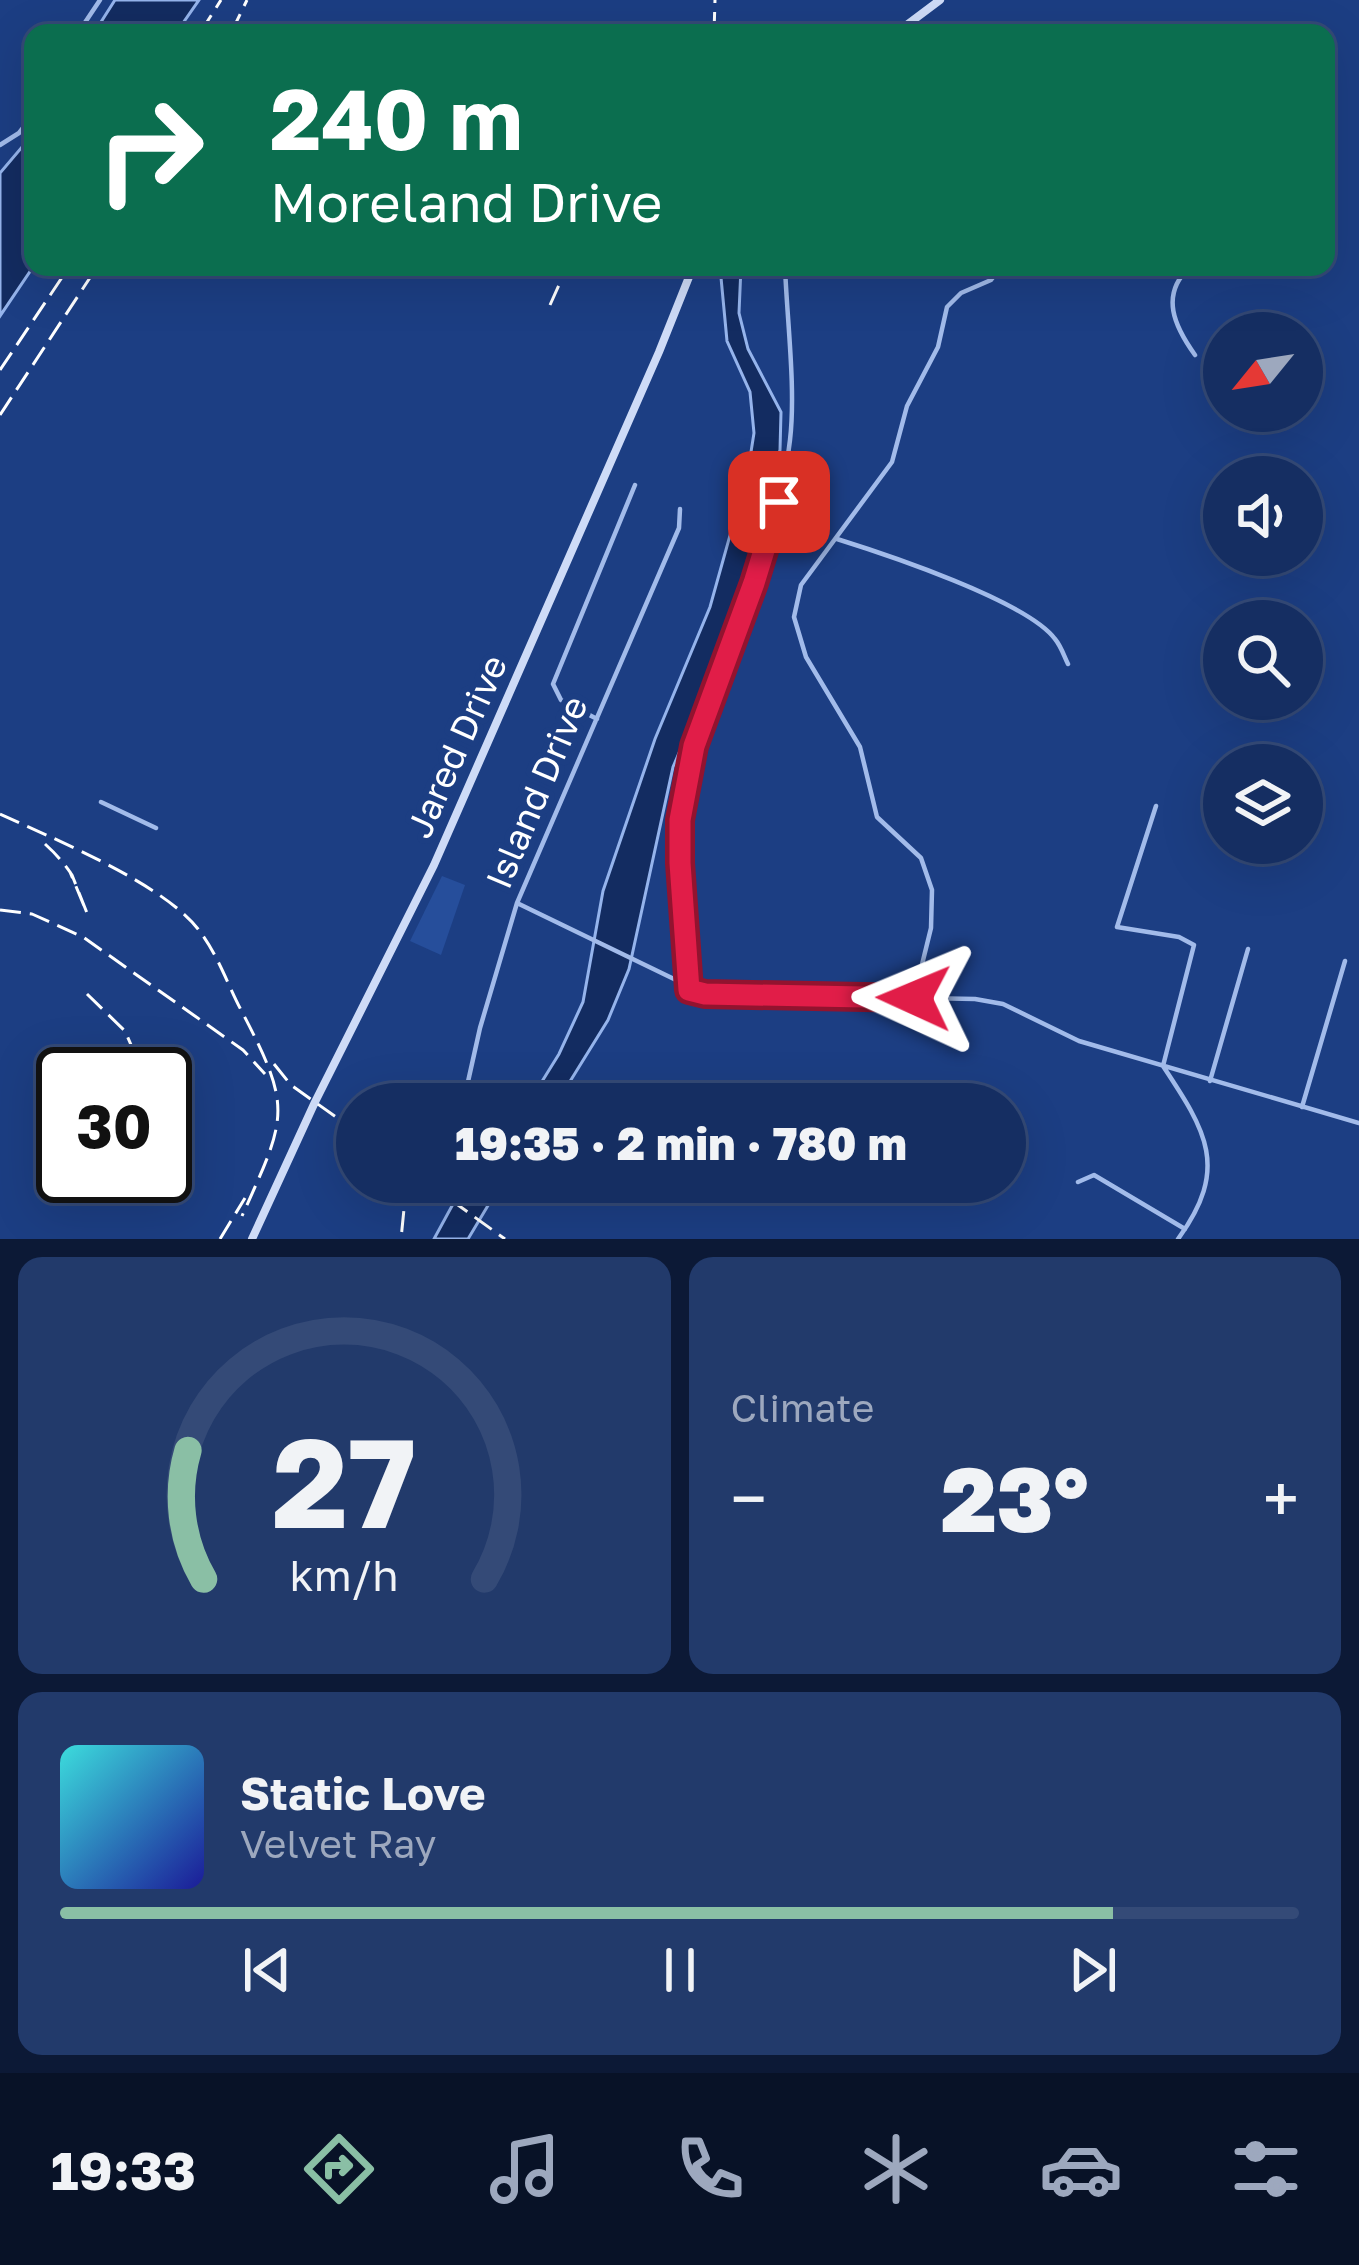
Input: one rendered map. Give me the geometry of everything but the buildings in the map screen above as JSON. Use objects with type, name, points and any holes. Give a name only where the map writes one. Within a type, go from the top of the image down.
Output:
[{"type":"main road","points":[[908,24],[940,0]]},
{"type":"main road","name":"Jared Drive","points":[[252,1239],[434,865],[689,276]]},
{"type":"street","points":[[689,990],[680,820],[694,746],[779,502],[791,437],[785,276]]},
{"type":"street","points":[[914,998],[932,928],[932,890],[921,858],[877,817],[860,747],[806,657],[794,617],[801,585],[892,462],[907,406],[938,346],[947,307],[961,292],[994,276]]},
{"type":"street","points":[[1184,276],[1174,292],[1171,316],[1195,355]]},
{"type":"street","points":[[597,718],[561,700],[554,683],[635,485]]},
{"type":"street","name":"Island Drive","points":[[470,1083],[517,903],[679,528],[680,509]]},
{"type":"street","points":[[836,539],[913,562],[1029,617],[1055,638],[1068,664]]},
{"type":"street","points":[[101,802],[156,828]]},
{"type":"street","points":[[1156,806],[1117,927],[1194,945],[1163,1066],[1201,1123],[1209,1174],[1203,1196],[1178,1239]]},
{"type":"street","points":[[517,903],[689,990],[975,998],[1003,1004],[1079,1041],[1359,1123]]},
{"type":"street","points":[[1210,1081],[1248,949]]},
{"type":"street","points":[[1302,1107],[1345,961]]},
{"type":"street","points":[[1078,1182],[1094,1175],[1185,1229]]},
{"type":"shaded area","points":[[115,0],[199,0],[182,24],[100,24]]},
{"type":"shaded area","points":[[24,145],[27,276],[0,316],[0,173]]},
{"type":"shaded area","points":[[721,276],[741,276],[739,313],[748,349],[781,412],[780,450],[723,650],[673,767],[629,969],[608,1020],[569,1083],[541,1083],[583,1002],[603,891],[655,739],[710,607],[748,471],[754,433],[750,392],[727,341]]},
{"type":"shaded area","points":[[442,876],[465,885],[441,955],[410,941]]},
{"type":"shaded area","points":[[454,1203],[489,1203],[468,1239],[434,1239]]},
{"type":"railway","points":[[206,24],[221,0]]},
{"type":"railway","points":[[235,24],[247,0]]},
{"type":"railway","points":[[714,24],[715,0]]},
{"type":"railway","points":[[0,370],[63,276]]},
{"type":"railway","points":[[0,415],[91,276]]},
{"type":"railway","points":[[550,305],[563,276]]},
{"type":"railway","points":[[0,814],[134,879],[181,912],[211,948],[258,1043],[276,1092],[275,1133],[242,1216]]},
{"type":"railway","points":[[45,844],[60,859],[66,867],[69,871],[72,875],[87,913],[70,872]]},
{"type":"railway","points":[[0,910],[32,914],[83,937],[243,1050],[265,1074]]},
{"type":"railway","points":[[87,994],[125,1031],[132,1047]]},
{"type":"railway","points":[[274,1064],[291,1085],[336,1117]]},
{"type":"railway","points":[[220,1239],[245,1198]]},
{"type":"railway","points":[[401,1239],[402,1203]]},
{"type":"railway","points":[[455,1203],[505,1239]]},
{"type":"route","points":[[779,502],[694,746],[680,820],[689,990],[914,998]]}]
